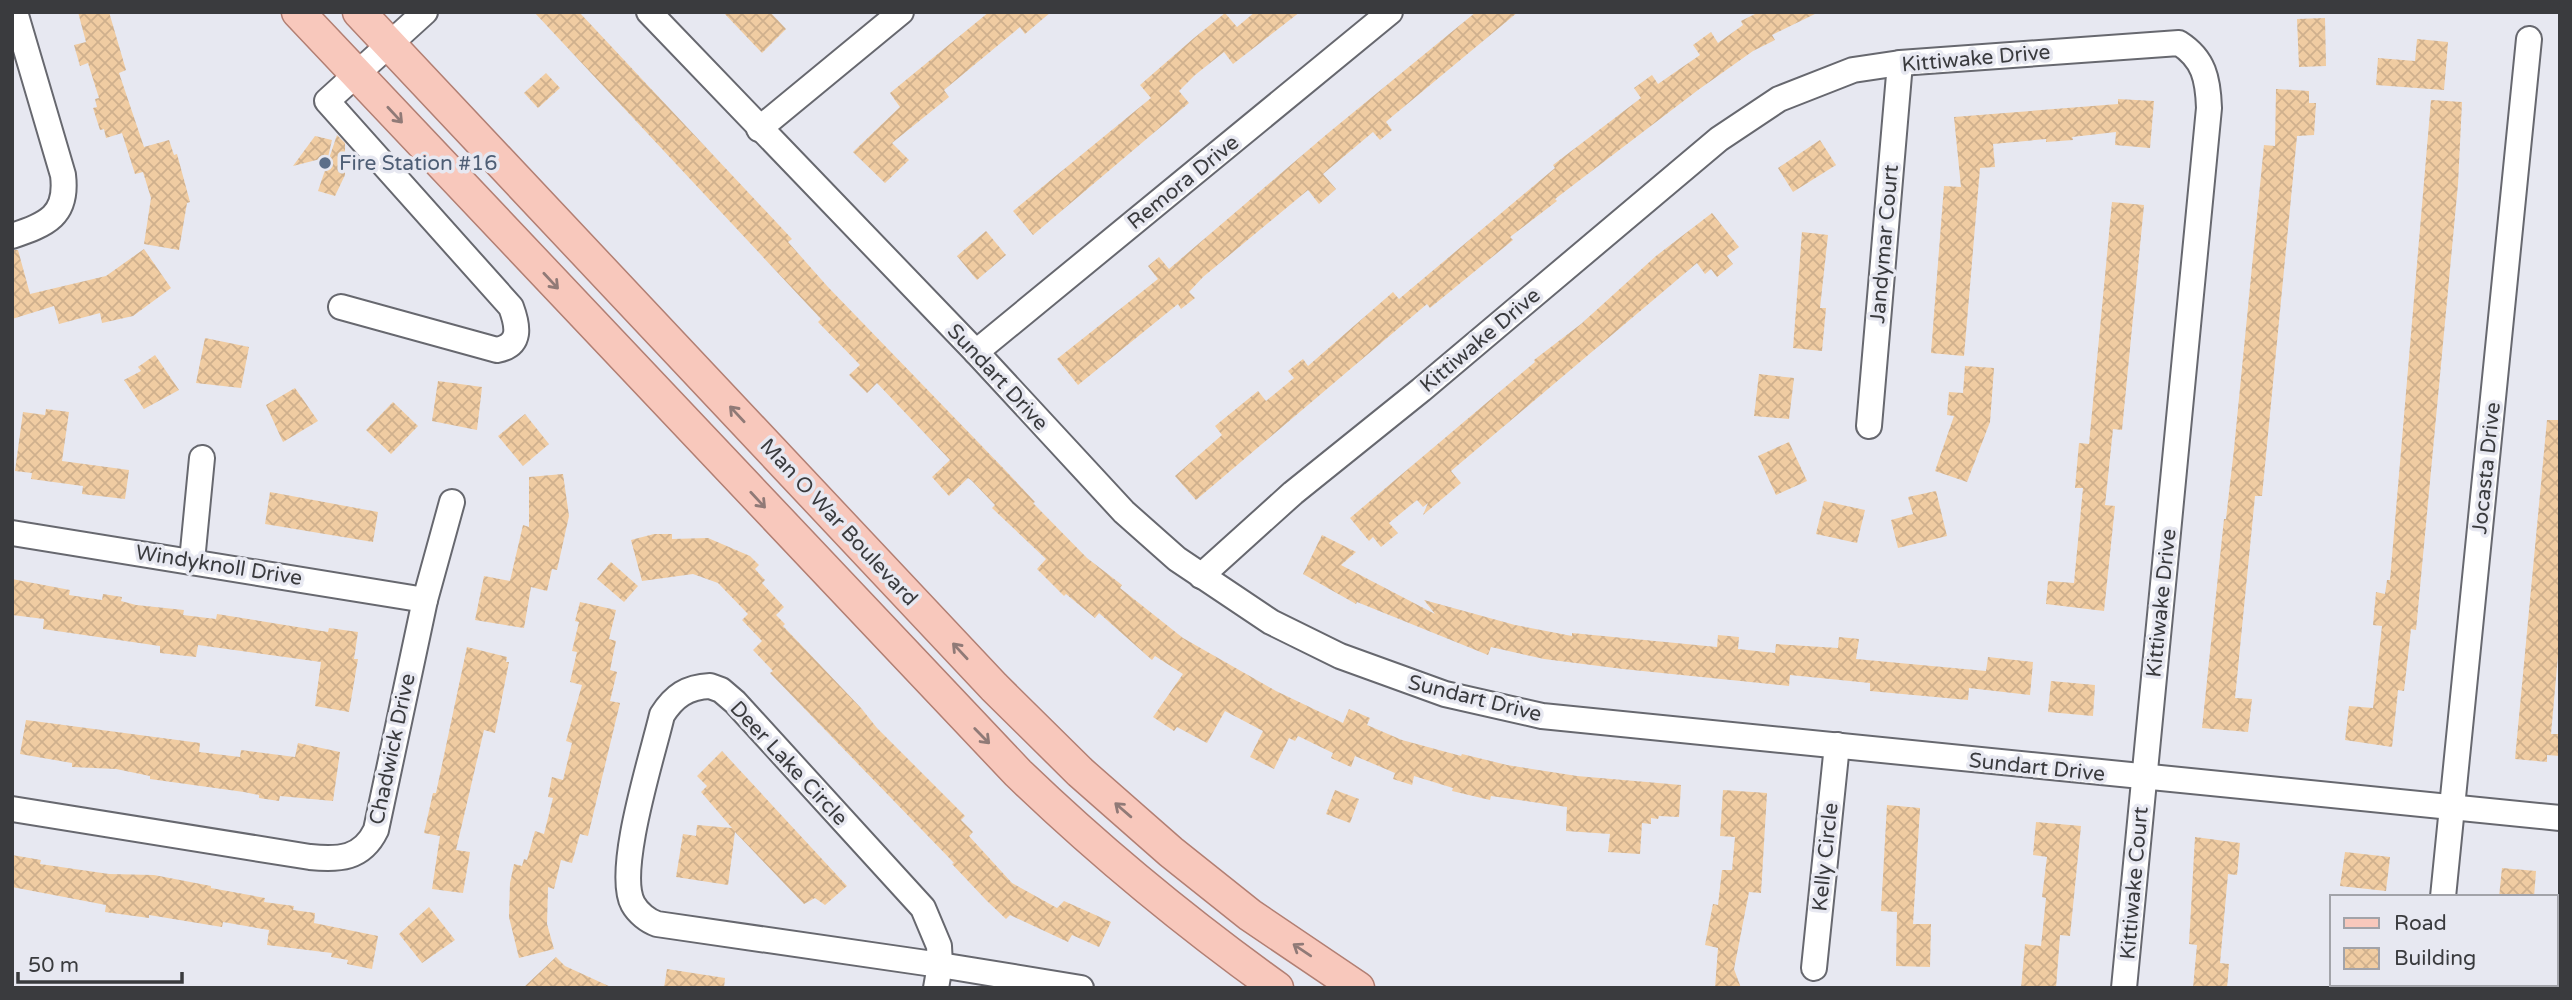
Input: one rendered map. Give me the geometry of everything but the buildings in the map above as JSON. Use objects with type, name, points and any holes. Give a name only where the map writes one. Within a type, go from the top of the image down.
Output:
[{"type":"main road","name":"Man O War Boulevard","points":[[298,12],[1018,773],[1136,880],[1200,932],[1277,988]]},
{"type":"main road","name":"Man O War Boulevard","points":[[359,12],[995,687],[1080,772],[1250,915],[1358,988]]},
{"type":"street","points":[[12,236],[47,222],[55,215],[65,193],[64,175],[15,12]]},
{"type":"street","points":[[341,307],[497,350],[508,348],[515,341],[518,326],[511,307],[327,101],[425,12]]},
{"type":"street","name":"Sundart Drive","points":[[649,12],[1154,541],[1271,622],[1340,656],[1444,694],[1542,716],[2144,779],[2560,818]]},
{"type":"street","points":[[759,129],[901,12]]},
{"type":"street","name":"Remora Drive","points":[[976,352],[1390,12]]},
{"type":"street","name":"Jocasta Drive","points":[[2443,895],[2529,39]]},
{"type":"street","name":"Kittiwake Drive","points":[[1201,576],[1303,484],[1421,390],[1746,119],[1779,99],[1853,71],[1900,63],[2179,43],[2194,53],[2203,67],[2209,108],[2144,779]]},
{"type":"street","name":"Jandymar Court","points":[[1869,426],[1900,63]]},
{"type":"street","points":[[192,561],[202,458]]},
{"type":"street","name":"Chadwick Drive","points":[[12,809],[310,857],[328,859],[359,853],[370,842],[376,830],[425,600],[452,502]]},
{"type":"street","name":"Windyknoll Drive","points":[[12,533],[425,600]]},
{"type":"street","name":"Deer Lake Circle","points":[[938,976],[936,938],[923,908],[735,702],[721,690],[710,687],[697,687],[672,699],[662,715],[628,868],[633,904],[648,921],[938,976],[1081,988]]},
{"type":"street","name":"Kelly Circle","points":[[1814,968],[1837,745]]},
{"type":"street","name":"Kittiwake Court","points":[[2124,988],[2144,779]]},
{"type":"place","name":"Fire Station #16","points":[[325,163]]}]
